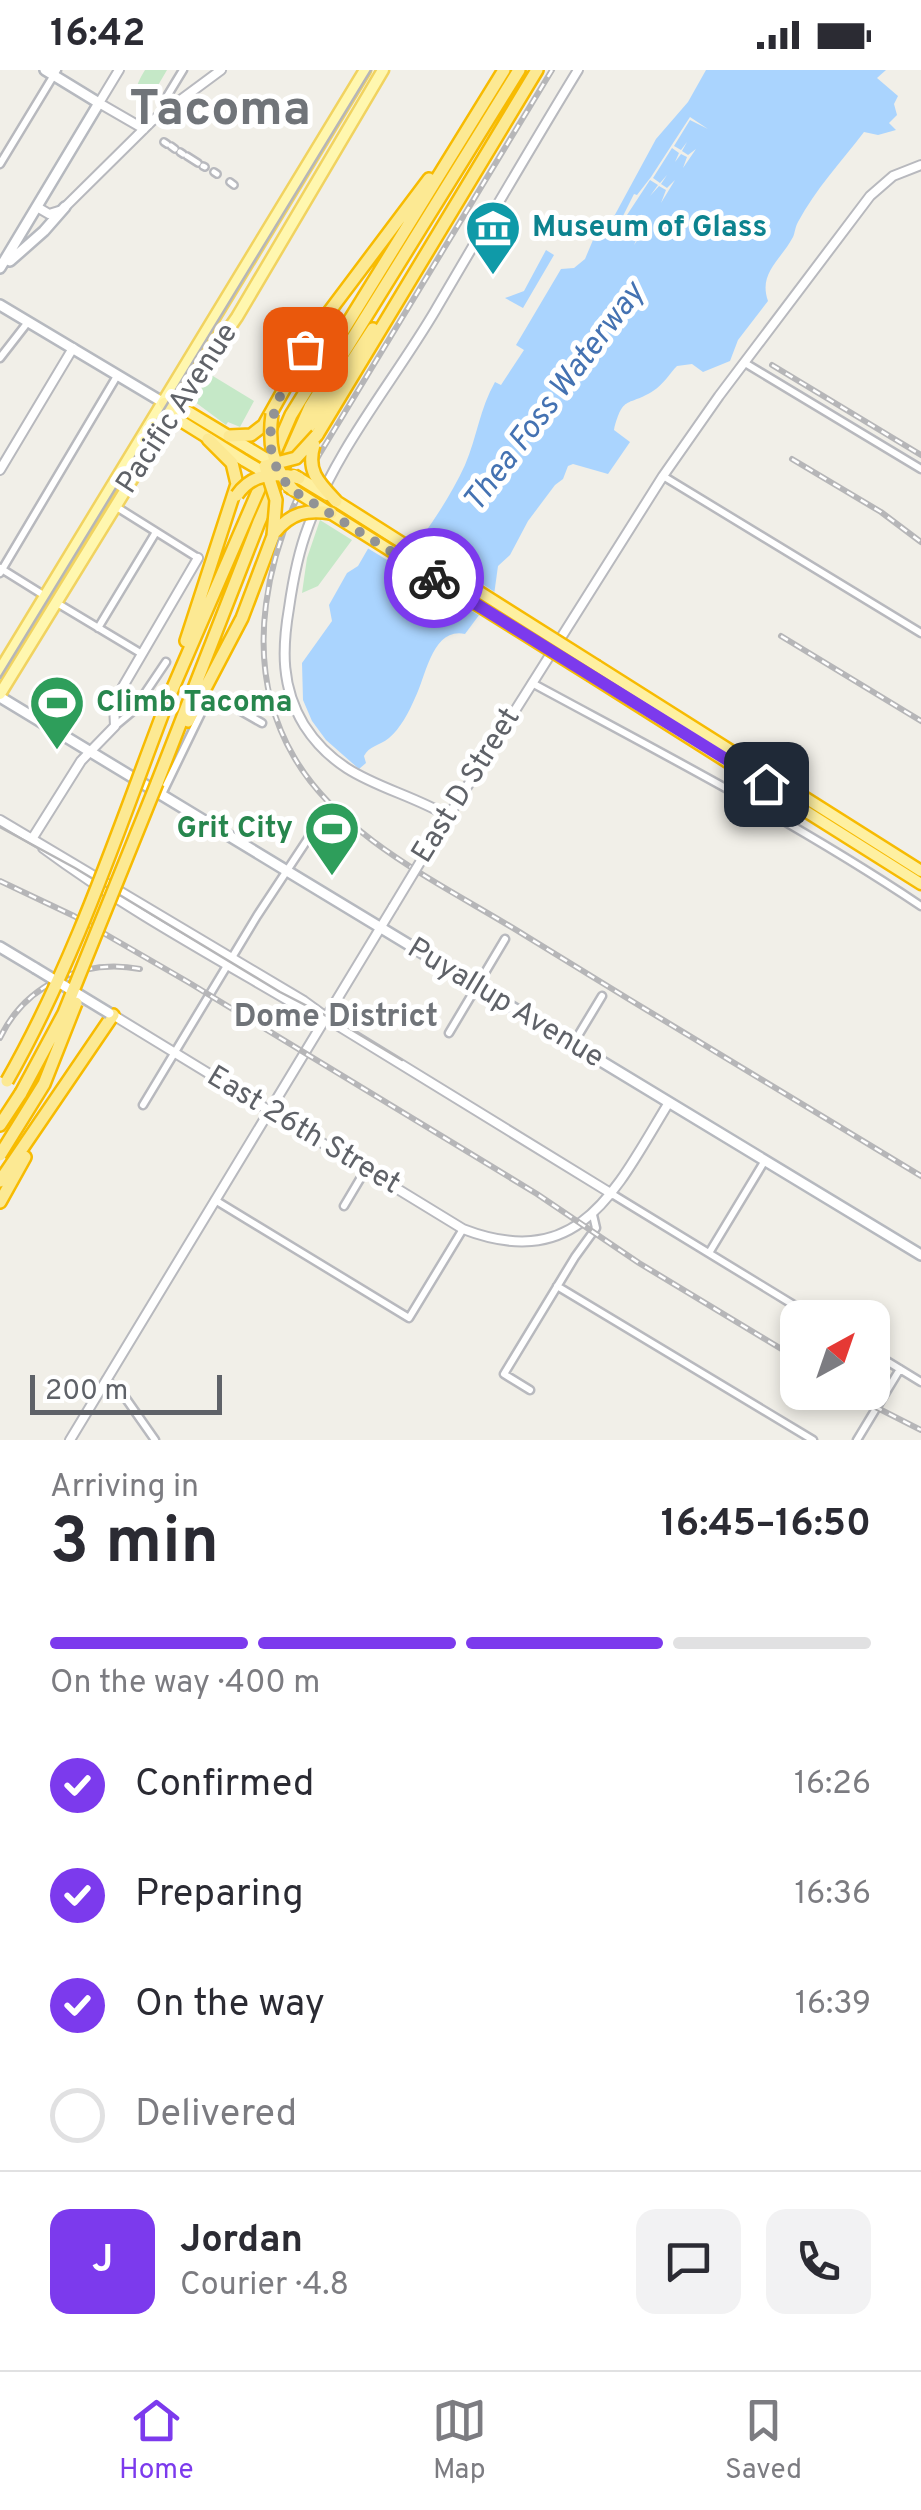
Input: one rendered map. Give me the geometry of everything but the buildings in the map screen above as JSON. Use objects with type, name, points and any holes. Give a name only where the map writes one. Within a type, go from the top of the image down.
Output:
[{"type":"highway","points":[[202,607],[298,402],[504,70]]},
{"type":"highway","points":[[0,1125],[52,1040],[298,432],[325,380],[504,97],[517,70]]},
{"type":"highway","points":[[236,495],[252,480],[302,454],[318,435],[537,70]]},
{"type":"highway","points":[[225,434],[246,436],[259,430],[272,414],[290,374],[329,311],[470,124]]},
{"type":"highway","points":[[273,491],[346,368],[478,168]]},
{"type":"highway","points":[[164,403],[178,405],[225,434],[248,456]]},
{"type":"highway","points":[[2,1088],[61,976],[202,607],[236,495],[232,464],[178,405]]},
{"type":"highway","points":[[157,783],[242,618],[272,536],[276,506],[270,438],[272,414]]},
{"type":"highway","points":[[318,435],[310,458],[311,468],[318,482],[336,500],[921,884]]},
{"type":"highway","points":[[208,439],[273,470],[331,513],[921,871]]},
{"type":"highway","points":[[296,484],[336,500]]},
{"type":"highway","points":[[272,536],[286,520],[300,513],[331,513]]},
{"type":"highway","points":[[0,1154],[52,1068],[104,918]]},
{"type":"highway","points":[[0,1181],[111,1014]]},
{"type":"highway","points":[[0,1202],[54,1104]]},
{"type":"main road","name":"Pacific Avenue","points":[[0,670],[365,70]]},
{"type":"main road","name":"Pacific Avenue","points":[[0,695],[246,302],[383,70]]},
{"type":"main road","points":[[0,268],[99,103],[52,72]]},
{"type":"main road","points":[[0,268],[44,231],[66,206]]},
{"type":"main road","points":[[0,304],[164,403]]},
{"type":"main road","name":"Puyallup Avenue","points":[[0,695],[161,797],[921,1255]]},
{"type":"main road","name":"East 26th Street","points":[[0,947],[111,1014]]},
{"type":"street","points":[[119,70],[99,103],[144,129]]},
{"type":"street","points":[[166,110],[166,98],[183,70]]},
{"type":"street","points":[[37,207],[53,214],[66,206],[144,129],[221,70]]},
{"type":"street","points":[[448,816],[414,798],[376,787],[339,764],[312,736],[294,705],[285,677],[283,644],[295,573],[309,522],[352,442],[578,70]]},
{"type":"street","points":[[0,164],[52,72]]},
{"type":"street","points":[[175,149],[215,173]]},
{"type":"street","name":"East D Street","points":[[70,1440],[448,816],[663,476],[870,196],[884,182],[916,167]]},
{"type":"street","points":[[0,358],[28,322]]},
{"type":"street","points":[[0,470],[73,348]]},
{"type":"street","points":[[745,363],[921,468]]},
{"type":"street","points":[[45,596],[1,570],[118,376]]},
{"type":"street","points":[[663,476],[921,632]]},
{"type":"street","points":[[115,506],[198,558],[116,699],[116,726]]},
{"type":"street","points":[[98,628],[156,532]]},
{"type":"street","points":[[56,602],[142,654]]},
{"type":"street","points":[[32,839],[80,761],[133,711],[166,662]]},
{"type":"street","points":[[528,686],[730,790],[921,906]]},
{"type":"street","points":[[161,797],[206,703],[212,698],[262,723]]},
{"type":"street","points":[[0,820],[32,839],[79,876],[229,961],[312,1015],[325,1016],[786,1300]]},
{"type":"street","points":[[143,1105],[229,961],[319,822]]},
{"type":"street","points":[[449,1033],[505,938]]},
{"type":"street","points":[[572,1045],[602,996]]},
{"type":"street","name":"East 26th Street","points":[[111,1014],[463,1229],[507,1242],[534,1242],[572,1230],[592,1216],[612,1194],[668,1104]]},
{"type":"street","points":[[709,1253],[764,1162]]},
{"type":"street","points":[[344,1206],[366,1169]]},
{"type":"street","points":[[214,1200],[409,1318],[463,1229]]},
{"type":"street","points":[[530,1390],[504,1374],[596,1228],[592,1216]]},
{"type":"street","points":[[558,1286],[813,1440]]},
{"type":"street","points":[[890,1363],[921,1382]]},
{"type":"street","points":[[857,1440],[900,1369]]},
{"type":"street","points":[[106,1380],[122,1394],[155,1440]]},
{"type":"green space","points":[[145,70],[167,70],[143,111],[135,97]]},
{"type":"green space","points":[[208,373],[254,401],[240,427],[228,422],[226,425],[191,399]]},
{"type":"green space","points":[[320,520],[352,540],[318,586],[302,593],[307,558]]},
{"type":"water","name":"Thea Foss Waterway","points":[[706,70],[886,70],[877,78],[898,96],[894,104],[897,115],[889,123],[896,130],[878,135],[864,132],[820,187],[768,275],[768,301],[738,340],[730,361],[703,372],[692,364],[677,366],[657,388],[627,403],[614,430],[630,442],[608,474],[568,466],[563,479],[528,521],[510,555],[498,566],[494,595],[465,634],[445,638],[438,646],[404,720],[389,738],[366,753],[366,763],[359,769],[326,740],[303,700],[302,663],[332,621],[329,605],[347,573],[358,566],[369,547],[418,540],[424,534],[465,465],[495,382],[501,385],[524,350],[516,345],[561,269],[574,268],[585,259],[593,240],[611,222],[656,139],[688,102]]},
{"type":"water","points":[[546,250],[554,255],[523,308],[505,298],[524,291]]},
{"type":"pier","points":[[690,117],[708,129],[690,120],[674,146],[681,150],[687,142],[682,151],[688,155],[696,149],[683,168],[687,157],[681,154],[675,162],[679,153],[672,148],[653,178],[660,183],[667,175],[661,184],[667,188],[675,180],[661,203],[666,190],[659,186],[650,196],[658,185],[650,180],[625,218],[633,224],[642,214],[635,225],[641,229],[651,220],[634,245],[640,231],[632,227],[625,237],[631,226],[621,220],[634,194],[651,177]]},
{"type":"pier","points":[[382,537],[412,537],[499,595],[485,619],[364,546]]},
{"type":"tram line","points":[[0,678],[371,70]]},
{"type":"tram line","points":[[0,827],[402,1060]]},
{"type":"railway","points":[[552,70],[319,455],[285,527],[273,565],[264,643],[267,682],[277,720],[294,757],[314,786],[339,813],[398,859],[921,1176]]},
{"type":"railway","points":[[772,365],[921,455]]},
{"type":"railway","points":[[792,459],[881,512],[921,542]]},
{"type":"railway","points":[[781,636],[921,721]]},
{"type":"railway","points":[[0,881],[74,916],[188,982],[537,1194],[639,1263],[780,1348]]},
{"type":"railway","points":[[0,1038],[24,1003],[58,980],[98,968],[140,969]]},
{"type":"railway","points":[[882,1410],[921,1430]]},
{"type":"way so far","points":[[305,349],[272,414],[270,438],[279,472],[292,490],[434,578]]},
{"type":"place","name":"Museum of Glass","points":[[493,277]]},
{"type":"place","name":"Climb Tacoma","points":[[57,752]]},
{"type":"place","name":"Grit City","points":[[332,878]]},
{"type":"district","name":"Tacoma","points":[[220,111]]},
{"type":"district","name":"Dome District","points":[[336,1018]]},
{"type":"route","points":[[434,578],[766,784]]}]
